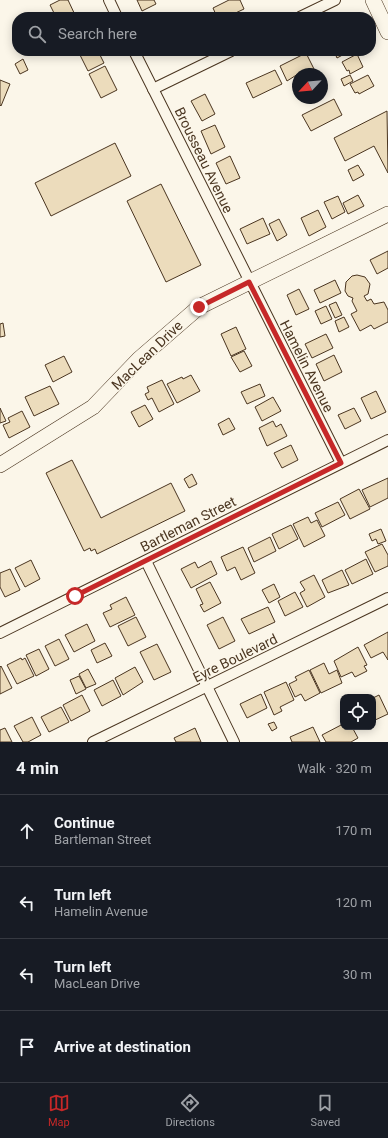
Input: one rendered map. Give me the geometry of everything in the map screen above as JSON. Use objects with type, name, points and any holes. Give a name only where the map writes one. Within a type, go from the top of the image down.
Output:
[{"type":"street","points":[[109,0],[115,12]]},
{"type":"street","points":[[310,12],[335,0]]},
{"type":"street","points":[[373,0],[388,32]]},
{"type":"street","name":"Brousseau Avenue","points":[[136,56],[249,282]]},
{"type":"street","points":[[153,89],[221,56]]},
{"type":"street","name":"MacLean Drive","points":[[0,465],[93,406],[139,359],[199,307],[388,214]]},
{"type":"street","name":"Hamelin Avenue","points":[[249,282],[341,463]]},
{"type":"street","name":"Bartleman Street","points":[[0,633],[388,440]]},
{"type":"street","points":[[146,561],[234,742]]},
{"type":"street","name":"Eyre Boulevard","points":[[93,742],[388,598]]},
{"type":"building","points":[[60,0],[68,0],[74,12],[54,12],[50,5]]},
{"type":"building","points":[[137,0],[154,0],[156,4],[142,11]]},
{"type":"building","points":[[229,0],[240,0],[244,9],[238,12],[215,12],[213,8]]},
{"type":"building","points":[[80,56],[100,56],[104,63],[88,71]]},
{"type":"building","points":[[300,56],[308,56],[314,68],[292,68],[292,78],[287,81],[280,66]]},
{"type":"building","points":[[353,56],[358,56],[363,67],[350,74],[349,70],[347,71],[342,62]]},
{"type":"building","points":[[23,59],[28,70],[20,74],[15,64]]},
{"type":"building","points":[[105,66],[117,90],[101,98],[89,74]]},
{"type":"building","points":[[275,70],[282,84],[253,98],[246,83]]},
{"type":"building","points":[[350,75],[353,81],[344,86],[341,79]]},
{"type":"building","points":[[368,75],[374,86],[359,94],[358,92],[355,93],[350,84]]},
{"type":"building","points":[[0,80],[10,84],[1,106],[0,105]]},
{"type":"building","points":[[205,94],[215,114],[202,121],[191,101]]},
{"type":"building","points":[[334,99],[342,115],[311,131],[302,115],[324,104],[328,104],[328,102]]},
{"type":"building","points":[[387,111],[388,173],[374,146],[345,161],[334,138]]},
{"type":"building","points":[[215,125],[225,147],[211,154],[201,131]]},
{"type":"building","points":[[115,143],[131,176],[51,216],[35,183]]},
{"type":"building","points":[[230,156],[240,178],[226,184],[216,163]]},
{"type":"building","points":[[358,165],[364,175],[353,181],[348,170]]},
{"type":"building","points":[[161,184],[201,265],[166,282],[127,201]]},
{"type":"building","points":[[358,195],[364,206],[348,214],[343,203]]},
{"type":"building","points":[[338,196],[345,212],[332,219],[324,202]]},
{"type":"building","points":[[318,210],[326,227],[309,236],[301,218]]},
{"type":"building","points":[[263,218],[270,234],[247,244],[240,229]]},
{"type":"building","points":[[279,219],[287,235],[277,241],[269,224]]},
{"type":"building","points":[[388,251],[388,268],[377,274],[370,260]]},
{"type":"building","points":[[357,275],[365,277],[370,284],[368,294],[364,296],[367,301],[371,299],[374,304],[384,302],[388,310],[388,322],[374,329],[371,325],[360,331],[351,314],[357,311],[352,301],[353,298],[348,296],[345,291],[346,282],[352,276]]},
{"type":"building","points":[[335,280],[341,293],[320,303],[314,290]]},
{"type":"building","points":[[299,289],[309,309],[296,315],[287,295]]},
{"type":"building","points":[[336,302],[342,315],[335,318],[329,305]]},
{"type":"building","points":[[326,306],[332,319],[321,324],[315,311]]},
{"type":"building","points":[[344,317],[349,327],[339,332],[335,321]]},
{"type":"building","points":[[3,323],[5,336],[0,337],[0,324]]},
{"type":"building","points":[[236,327],[246,349],[231,356],[221,334]]},
{"type":"building","points":[[326,334],[333,348],[312,358],[305,344]]},
{"type":"building","points":[[244,351],[252,366],[240,372],[231,357]]},
{"type":"building","points":[[334,355],[342,372],[324,381],[316,364]]},
{"type":"building","points":[[64,356],[72,372],[53,382],[45,365]]},
{"type":"building","points":[[191,375],[200,391],[177,403],[167,384],[182,377],[183,379]]},
{"type":"building","points":[[162,380],[174,404],[159,412],[152,398],[148,400],[145,394],[149,392],[147,387]]},
{"type":"building","points":[[260,384],[265,396],[247,404],[241,392]]},
{"type":"building","points":[[50,386],[59,404],[34,416],[25,397]]},
{"type":"building","points":[[376,391],[386,412],[371,419],[361,398]]},
{"type":"building","points":[[273,397],[281,411],[262,421],[255,407]]},
{"type":"building","points":[[145,405],[153,419],[139,427],[131,412]]},
{"type":"building","points":[[0,408],[6,421],[0,423]]},
{"type":"building","points":[[354,408],[361,421],[345,429],[338,415]]},
{"type":"building","points":[[22,411],[30,427],[9,438],[3,425],[10,422],[8,418]]},
{"type":"building","points":[[229,418],[235,429],[223,435],[218,424]]},
{"type":"building","points":[[273,421],[276,427],[281,424],[287,436],[267,446],[259,428]]},
{"type":"building","points":[[291,445],[298,460],[282,468],[274,453]]},
{"type":"building","points":[[72,460],[101,518],[171,483],[185,511],[97,554],[95,549],[91,551],[90,548],[84,551],[46,473]]},
{"type":"building","points":[[192,474],[197,484],[189,488],[184,479]]},
{"type":"building","points":[[388,478],[388,498],[370,507],[362,490]]},
{"type":"building","points":[[359,489],[370,509],[350,519],[340,499]]},
{"type":"building","points":[[338,502],[345,515],[322,527],[315,513]]},
{"type":"building","points":[[308,517],[311,523],[317,520],[325,536],[304,547],[293,524]]},
{"type":"building","points":[[291,525],[298,539],[279,549],[272,534]]},
{"type":"building","points":[[381,529],[386,541],[378,544],[376,539],[372,541],[369,534]]},
{"type":"building","points":[[270,537],[276,551],[254,562],[248,548]]},
{"type":"building","points":[[382,544],[388,555],[388,566],[375,572],[365,552]]},
{"type":"building","points":[[243,547],[255,573],[241,580],[235,567],[227,571],[221,557]]},
{"type":"building","points":[[366,559],[373,574],[352,584],[345,570]]},
{"type":"building","points":[[31,560],[40,579],[25,587],[15,568]]},
{"type":"building","points":[[211,561],[217,574],[191,588],[181,569],[195,562],[198,568]]},
{"type":"building","points":[[10,569],[20,590],[5,597],[0,587],[0,573]]},
{"type":"building","points":[[342,570],[349,585],[328,593],[322,580]]},
{"type":"building","points":[[314,575],[325,597],[307,607],[300,593],[305,590],[300,582]]},
{"type":"building","points":[[210,582],[221,603],[204,612],[200,605],[203,604],[196,589]]},
{"type":"building","points":[[274,584],[280,597],[269,603],[262,590]]},
{"type":"building","points":[[295,592],[303,607],[285,616],[278,601]]},
{"type":"building","points":[[126,597],[135,615],[110,627],[103,613],[112,609],[110,605]]},
{"type":"building","points":[[268,607],[275,622],[249,634],[241,619]]},
{"type":"building","points":[[136,617],[146,637],[128,646],[118,626]]},
{"type":"building","points":[[223,617],[235,641],[219,649],[207,625]]},
{"type":"building","points":[[87,624],[95,641],[74,652],[65,635]]},
{"type":"building","points":[[388,632],[388,660],[383,652],[371,658],[364,645]]},
{"type":"building","points":[[59,639],[69,659],[55,666],[45,646]]},
{"type":"building","points":[[105,643],[112,656],[97,663],[91,650]]},
{"type":"building","points":[[157,644],[171,672],[154,680],[140,652]]},
{"type":"building","points":[[358,647],[367,665],[364,666],[367,671],[355,677],[352,672],[341,677],[334,661]]},
{"type":"building","points":[[39,649],[49,669],[36,676],[26,655]]},
{"type":"building","points":[[21,658],[22,660],[25,658],[34,676],[17,684],[7,665]]},
{"type":"building","points":[[324,663],[329,674],[337,670],[342,683],[321,693],[310,670]]},
{"type":"building","points":[[1,666],[12,688],[0,694],[0,667]]},
{"type":"building","points":[[135,667],[143,682],[123,695],[115,678]]},
{"type":"building","points":[[88,669],[96,684],[86,688],[79,674]]},
{"type":"building","points":[[309,670],[320,693],[305,701],[301,694],[295,697],[289,684],[297,680],[295,677]]},
{"type":"building","points":[[79,676],[86,689],[76,694],[70,680]]},
{"type":"building","points":[[113,680],[121,696],[102,706],[94,690]]},
{"type":"building","points":[[286,682],[294,700],[280,707],[282,711],[274,715],[264,692]]},
{"type":"building","points":[[261,694],[267,708],[247,718],[240,704]]},
{"type":"building","points":[[82,695],[90,711],[71,721],[63,705]]},
{"type":"building","points":[[379,695],[388,714],[376,720],[376,696]]},
{"type":"building","points":[[61,707],[69,722],[49,732],[41,717]]},
{"type":"building","points":[[32,717],[41,735],[28,742],[23,742],[14,726]]},
{"type":"building","points":[[274,722],[277,728],[272,731],[268,724]]},
{"type":"building","points":[[340,726],[340,730],[354,730],[358,738],[351,742],[326,742],[322,735]]},
{"type":"building","points":[[313,727],[320,742],[292,742],[290,737]]},
{"type":"building","points":[[5,728],[12,742],[0,742],[0,730]]},
{"type":"building","points":[[195,728],[201,742],[176,742],[174,738]]},
{"type":"route","points":[[75,596],[341,463],[249,282],[199,307]]}]
